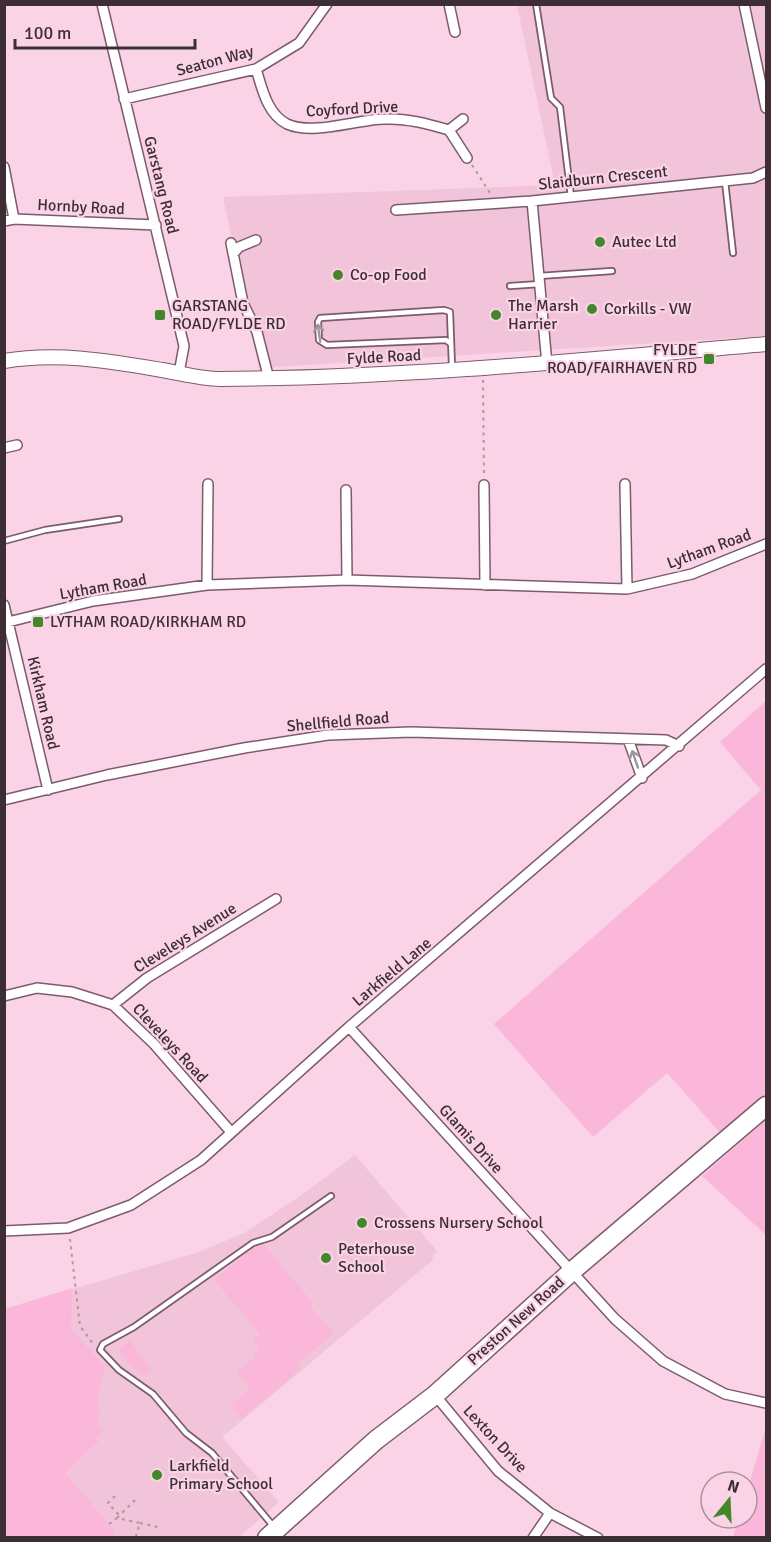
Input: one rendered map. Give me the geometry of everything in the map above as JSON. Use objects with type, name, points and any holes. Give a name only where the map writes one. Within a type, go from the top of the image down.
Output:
[{"type":"highway","name":"Preston New Road","points":[[271,1533],[376,1440],[435,1395],[571,1272],[766,1106]]},
{"type":"street","name":"Garstang Road","points":[[102,4],[184,346],[179,373]]},
{"type":"street","name":"Seaton Way","points":[[124,99],[256,69],[299,43],[327,4]]},
{"type":"street","points":[[448,4],[455,32]]},
{"type":"street","points":[[744,4],[766,108]]},
{"type":"street","name":"Coyford Drive","points":[[256,69],[269,107],[287,124],[300,127],[339,126],[384,119],[417,121],[449,130]]},
{"type":"street","points":[[463,119],[449,130],[467,158]]},
{"type":"street","points":[[4,167],[9,220]]},
{"type":"street","name":"Slaidburn Crescent","points":[[547,364],[532,201],[753,178],[766,172]]},
{"type":"street","points":[[396,210],[532,201]]},
{"type":"street","name":"Hornby Road","points":[[9,220],[156,225]]},
{"type":"street","points":[[233,254],[239,247],[256,240]]},
{"type":"street","points":[[231,243],[243,303],[257,332],[269,379]]},
{"type":"street","name":"Fylde Road","points":[[4,361],[28,357],[90,357],[215,379],[269,379],[547,364],[766,344]]},
{"type":"street","points":[[4,448],[17,445]]},
{"type":"street","points":[[207,585],[208,484]]},
{"type":"street","points":[[625,484],[627,590]]},
{"type":"street","points":[[484,485],[485,585]]},
{"type":"street","points":[[346,490],[347,580]]},
{"type":"street","name":"Lytham Road","points":[[7,622],[93,602],[207,585],[347,580],[627,590],[692,574],[766,544]]},
{"type":"street","name":"Kirkham Road","points":[[4,605],[48,790]]},
{"type":"street","name":"Larkfield Lane","points":[[4,1231],[68,1228],[131,1205],[201,1160],[349,1027],[680,746],[766,669]]},
{"type":"street","name":"Shellfield Road","points":[[4,800],[107,775],[233,750],[328,735],[411,732],[666,740],[680,746]]},
{"type":"street","points":[[628,739],[642,778]]},
{"type":"street","name":"Cleveleys Avenue","points":[[113,1005],[147,978],[276,899]]},
{"type":"street","name":"Cleveleys Road","points":[[4,996],[37,988],[72,992],[113,1005],[154,1044],[231,1132]]},
{"type":"street","name":"Glamis Drive","points":[[349,1027],[615,1319],[663,1361],[724,1394],[766,1403]]},
{"type":"street","name":"Lexton Drive","points":[[435,1395],[498,1471],[550,1513],[598,1538]]},
{"type":"street","points":[[533,1538],[550,1513]]},
{"type":"lane","points":[[536,4],[552,98],[560,107],[571,197]]},
{"type":"lane","points":[[725,181],[733,254]]},
{"type":"lane","points":[[510,286],[612,271]]},
{"type":"lane","points":[[451,344],[446,340],[327,345],[319,340],[318,322],[320,318],[444,310],[450,312],[452,370]]},
{"type":"lane","points":[[4,541],[45,530],[119,519]]},
{"type":"lane","points":[[271,1533],[213,1453],[186,1433],[153,1394],[119,1370],[100,1350],[103,1344],[134,1327],[253,1243],[272,1237],[331,1196]]},
{"type":"path","points":[[467,158],[496,203]]},
{"type":"path","points":[[483,368],[484,485]]},
{"type":"path","points":[[68,1228],[80,1326],[89,1340],[100,1350]]},
{"type":"path","points":[[115,1496],[108,1503],[118,1516],[162,1528]]},
{"type":"path","points":[[109,1524],[137,1498]]},
{"type":"path","points":[[136,1536],[140,1523]]},
{"type":"shaded area","points":[[517,5],[766,5],[766,336],[259,368],[223,197],[555,185]]},
{"type":"shaded area","points":[[766,701],[766,1097],[723,1136],[667,1073],[593,1137],[494,1024],[761,790],[720,742]]},
{"type":"shaded area","points":[[766,1120],[766,1235],[702,1176]]},
{"type":"shaded area","points":[[355,1155],[437,1251],[432,1257],[434,1259],[222,1437],[279,1502],[239,1537],[5,1538],[5,1309],[199,1252],[244,1233],[306,1192]]},
{"type":"shaded area","points":[[261,1241],[313,1303],[310,1306],[334,1333],[297,1364],[301,1369],[242,1418],[231,1405],[250,1388],[237,1372],[257,1356],[254,1353],[259,1348],[253,1340],[260,1334],[214,1280]]},
{"type":"shaded area","points":[[72,1288],[71,1330],[105,1366],[97,1397],[100,1412],[96,1421],[103,1430],[95,1438],[99,1441],[65,1473],[115,1531],[108,1537],[5,1537],[5,1309]]},
{"type":"shaded area","points":[[130,1340],[151,1370],[145,1376],[132,1367],[118,1349]]},
{"type":"shaded area","points":[[766,1426],[766,1537],[733,1537],[735,1530],[759,1530],[759,1470],[753,1470]]},
{"type":"place","name":"Autec Ltd","points":[[600,242]]},
{"type":"place","name":"Co-op Food","points":[[338,275]]},
{"type":"place","name":"Corkills - VW","points":[[592,309]]},
{"type":"place","name":"GARSTANG ROAD/FYLDE RD","points":[[160,315]]},
{"type":"place","name":"The Marsh Harrier","points":[[496,315]]},
{"type":"place","name":"FYLDE ROAD/FAIRHAVEN RD","points":[[709,359]]},
{"type":"place","name":"LYTHAM ROAD/KIRKHAM RD","points":[[38,622]]},
{"type":"place","name":"Crossens Nursery School","points":[[362,1223]]},
{"type":"place","name":"Peterhouse School","points":[[326,1258]]},
{"type":"place","name":"Larkfield Primary School","points":[[157,1475]]}]
